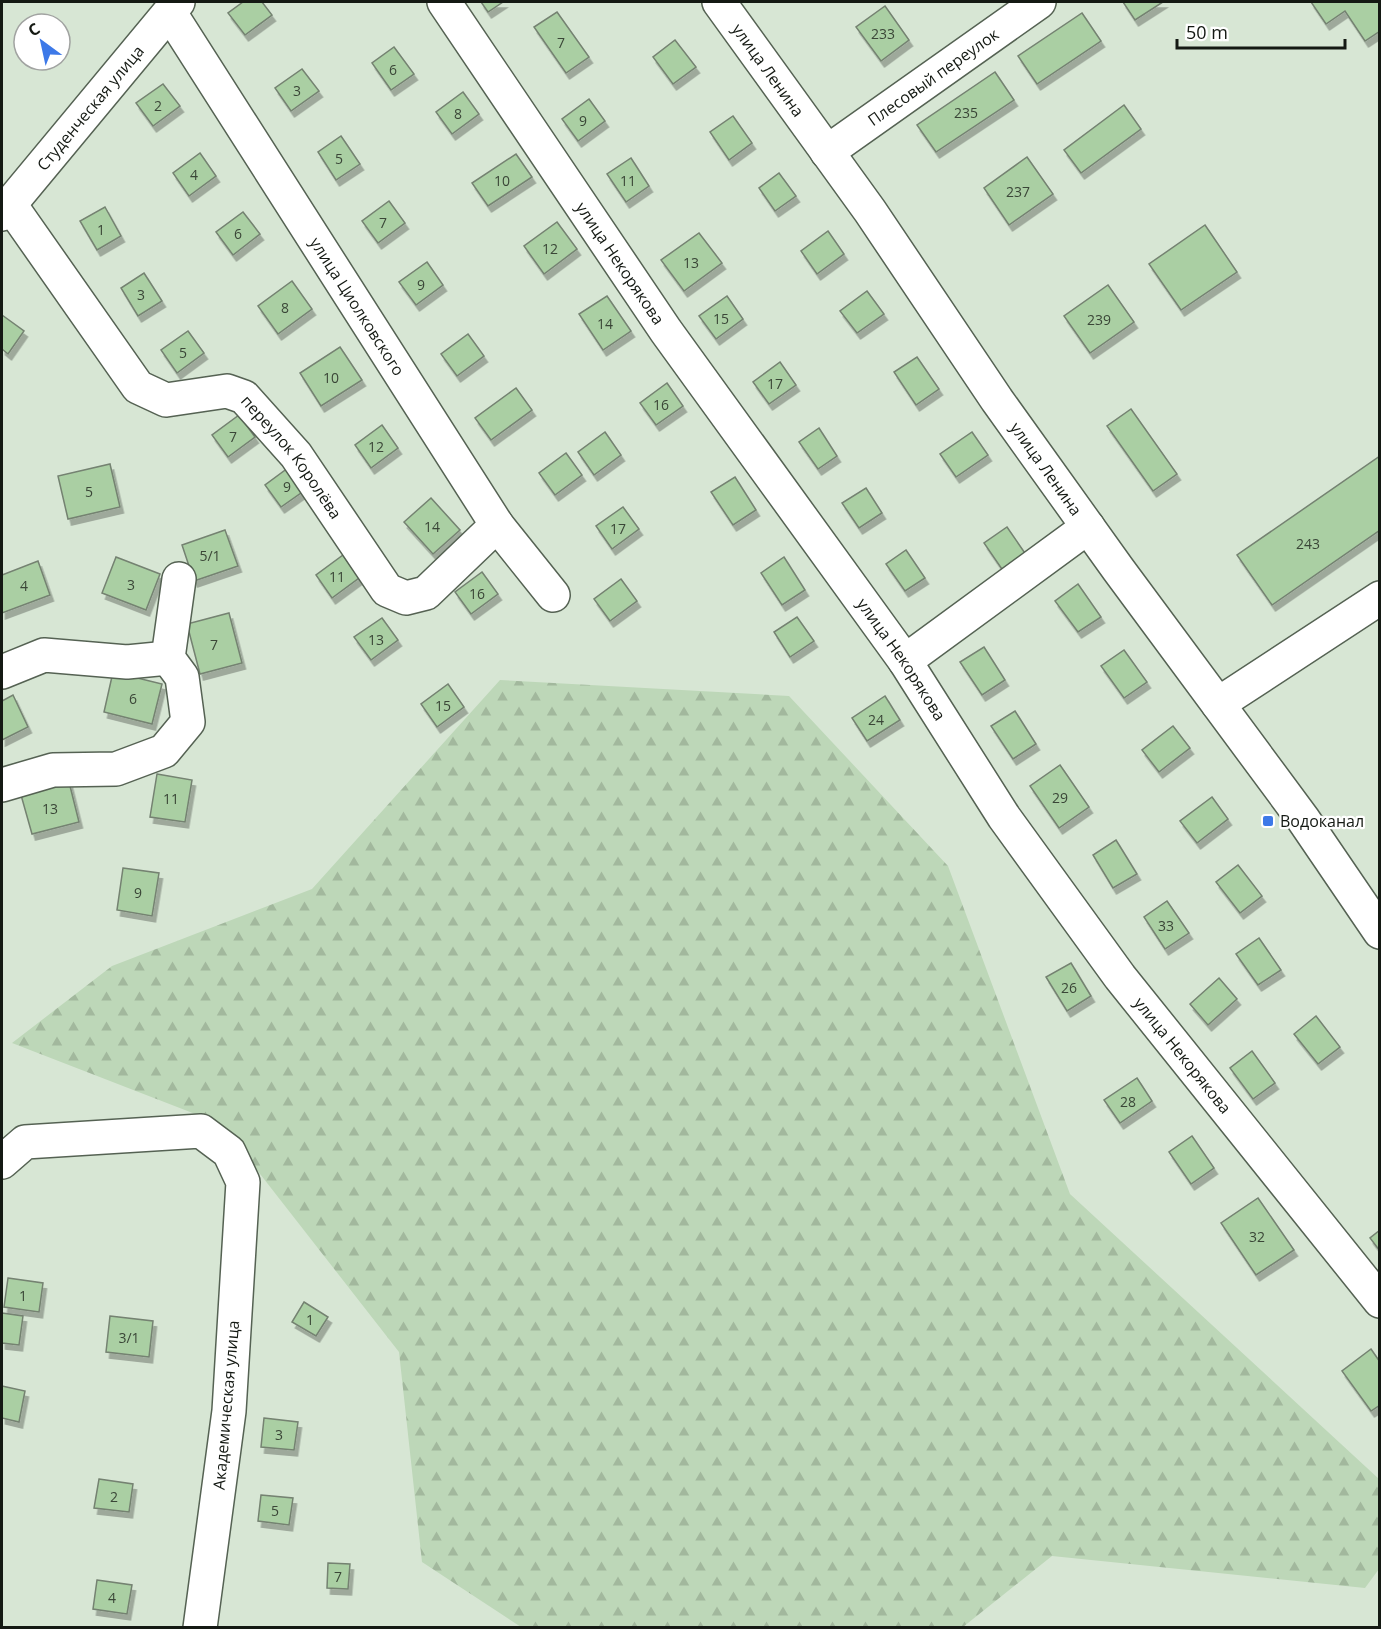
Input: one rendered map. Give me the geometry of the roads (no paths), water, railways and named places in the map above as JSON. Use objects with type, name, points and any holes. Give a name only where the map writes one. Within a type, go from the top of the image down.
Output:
[{"type":"street","name":"улица Некорякова","points":[[444,2],[666,331],[905,661],[1004,818],[1120,977],[1380,1301]]},
{"type":"street","name":"улица Ленина","points":[[719,2],[870,211],[998,400],[1088,527],[1303,819],[1380,932]]},
{"type":"street","name":"Плесовый переулок","points":[[827,152],[1039,2]]},
{"type":"street","name":"Студенческая улица","points":[[5,209],[174,7]]},
{"type":"street","name":"улица Циолковского","points":[[174,7],[497,525],[553,595]]},
{"type":"street","name":"переулок Королёва","points":[[5,209],[138,387],[166,400],[227,391],[244,397],[296,455],[387,590],[406,598],[426,593],[497,525]]},
{"type":"street","points":[[905,661],[1088,527]]},
{"type":"street","points":[[2,785],[53,770],[116,769],[164,751],[188,722],[182,677],[168,658],[179,579]]},
{"type":"street","points":[[1218,704],[1380,598]]},
{"type":"street","points":[[2,672],[44,655],[127,662],[168,658]]},
{"type":"street","name":"Академическая улица","points":[[2,1162],[25,1142],[201,1131],[229,1152],[243,1182],[229,1411],[200,1628]]},
{"type":"place","name":"Водоканал","points":[[1268,821]]}]
